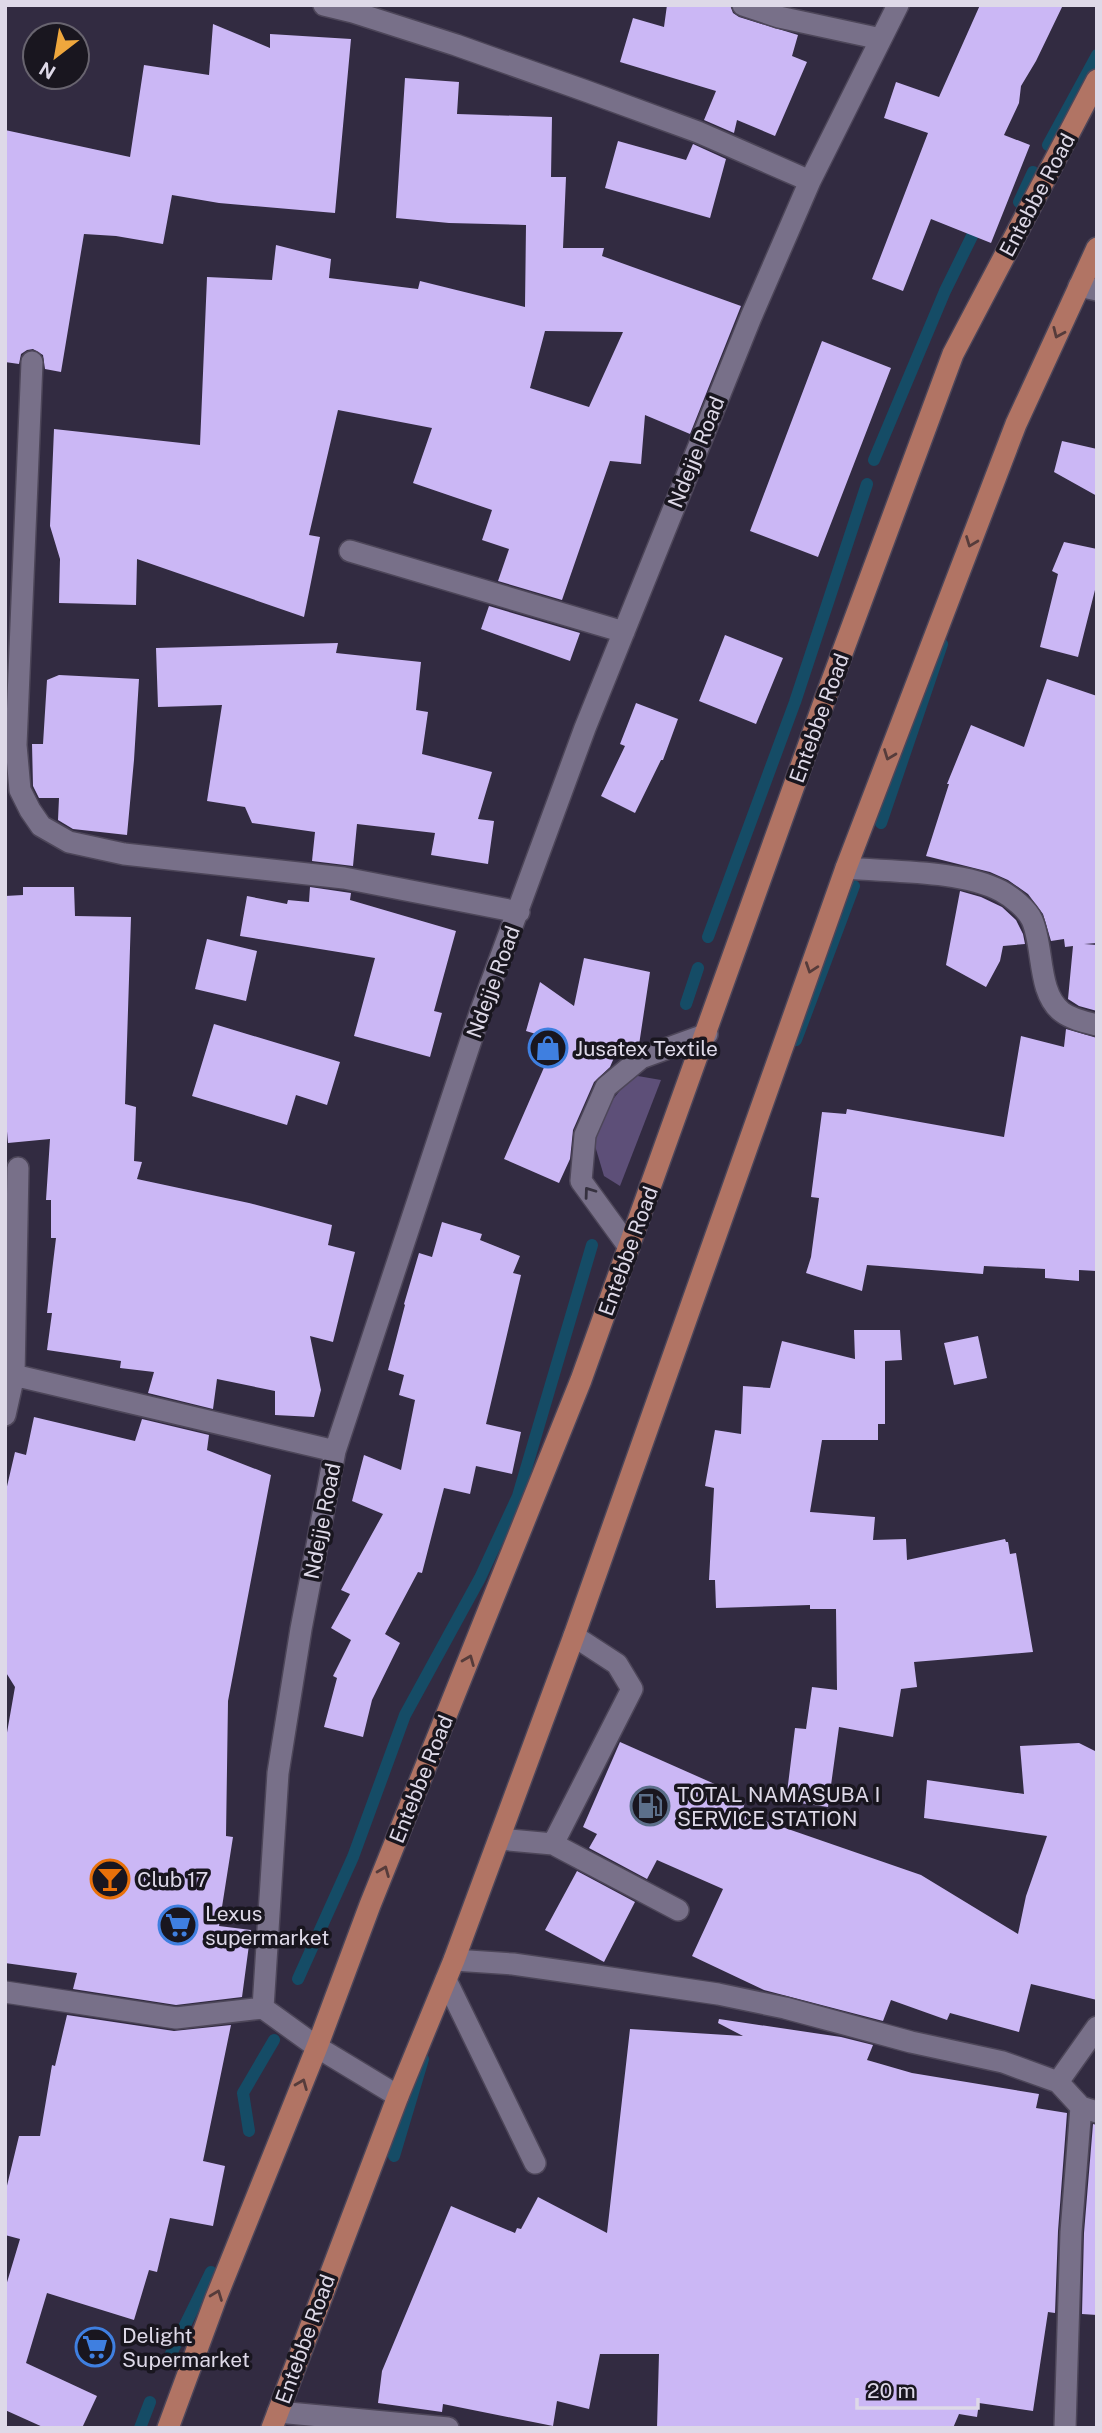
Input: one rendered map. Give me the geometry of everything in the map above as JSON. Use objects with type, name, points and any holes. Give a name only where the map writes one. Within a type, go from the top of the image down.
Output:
[{"type":"main road","name":"Entebbe Road","points":[[168,2428],[370,1905],[581,1380],[824,702],[953,354],[1097,80]]},
{"type":"main road","name":"Entebbe Road","points":[[275,2420],[398,2096],[454,1960],[575,1636],[846,867],[1016,424],[1088,288],[1097,248]]},
{"type":"street","points":[[324,5],[456,45],[698,132],[810,181]]},
{"type":"street","points":[[743,5],[779,17],[881,39]]},
{"type":"street","name":"Ndejje Road","points":[[263,2008],[278,1773],[301,1629],[335,1451],[480,1013],[585,729],[751,317],[810,181],[898,5]]},
{"type":"street","points":[[32,362],[16,745],[20,790],[41,826],[69,842],[124,854],[344,878],[519,912]]},
{"type":"street","points":[[350,551],[624,632]]},
{"type":"street","points":[[846,867],[963,878],[1000,891],[1032,919],[1048,994],[1061,1011],[1097,1025]]},
{"type":"street","points":[[629,1247],[581,1181],[585,1135],[606,1087],[641,1058],[707,1034]]},
{"type":"street","points":[[5,1415],[18,1168]]},
{"type":"street","points":[[9,1374],[335,1451]]},
{"type":"street","points":[[553,1844],[632,1689],[617,1664],[575,1636]]},
{"type":"street","points":[[499,1839],[553,1844],[678,1910]]},
{"type":"street","points":[[454,1960],[513,1964],[718,1994],[1003,2062],[1058,2082],[1089,2110],[1071,2232],[1065,2428]]},
{"type":"street","points":[[446,1980],[535,2163]]},
{"type":"street","points":[[5,1992],[176,2018],[263,2008],[317,2047],[398,2096]]},
{"type":"street","points":[[1058,2082],[1097,2027]]},
{"type":"street","points":[[275,2420],[448,2428]]},
{"type":"shaded area","points":[[632,1075],[661,1080],[620,1186],[604,1176],[593,1139],[607,1107]]},
{"type":"building","points":[[667,5],[730,5],[733,13],[739,17],[798,35],[792,56],[807,62],[775,136],[737,120],[734,133],[704,120],[716,91],[620,62],[633,18],[664,27]]},
{"type":"building","points":[[980,5],[1063,5],[1021,86],[1019,103],[1004,135],[1030,145],[991,243],[931,219],[903,291],[872,279],[928,133],[884,118],[896,82],[939,97]]},
{"type":"building","points":[[213,24],[270,48],[270,34],[351,39],[335,213],[219,203],[172,195],[163,244],[84,234],[61,372],[45,369],[43,355],[33,349],[21,354],[19,364],[5,362],[5,130],[130,157],[144,65],[209,75]]},
{"type":"building","points":[[405,78],[459,82],[457,114],[552,117],[551,177],[566,177],[563,248],[604,248],[602,256],[741,306],[690,434],[645,415],[641,464],[610,461],[562,600],[498,581],[509,549],[482,540],[492,510],[413,483],[432,428],[338,410],[309,535],[320,537],[304,617],[137,559],[136,605],[59,603],[60,559],[50,526],[54,429],[200,445],[207,277],[272,280],[276,245],[331,259],[329,278],[418,289],[420,281],[525,307],[526,225],[449,223],[396,218]],"holes":[[[545,331],[623,332],[589,407],[530,388]]]},
{"type":"building","points":[[618,141],[686,160],[693,144],[726,159],[710,218],[605,188]]},
{"type":"building","points":[[822,341],[891,368],[818,557],[750,531]]},
{"type":"building","points":[[1062,441],[1097,449],[1097,496],[1054,472]]},
{"type":"building","points":[[1064,542],[1097,549],[1097,582],[1078,657],[1040,647],[1058,574],[1052,571]]},
{"type":"building","points":[[489,606],[580,633],[570,661],[481,629]]},
{"type":"building","points":[[725,635],[783,658],[756,724],[699,701]]},
{"type":"building","points":[[338,643],[336,653],[421,662],[416,710],[428,712],[422,754],[492,772],[478,819],[494,821],[488,864],[431,855],[435,833],[357,824],[353,866],[312,861],[315,832],[252,823],[245,807],[207,801],[222,705],[158,707],[156,648]]},
{"type":"building","points":[[59,675],[139,679],[127,835],[73,829],[58,820],[59,798],[39,798],[33,786],[32,744],[43,744],[47,680]]},
{"type":"building","points":[[1047,679],[1097,696],[1097,943],[1084,944],[1097,945],[1097,1011],[1079,1006],[1068,999],[1073,946],[1065,947],[1064,939],[1051,941],[1043,914],[1028,894],[990,872],[926,856],[947,784],[971,725],[1024,747]]},
{"type":"building","points":[[636,703],[678,719],[663,760],[635,813],[601,796],[625,746],[620,744]]},
{"type":"building","points":[[23,887],[74,887],[75,916],[131,917],[125,1104],[136,1107],[134,1161],[142,1162],[137,1179],[249,1203],[332,1225],[328,1245],[355,1252],[333,1342],[310,1336],[321,1390],[314,1417],[275,1415],[275,1391],[217,1379],[213,1409],[148,1393],[154,1372],[120,1368],[121,1361],[47,1350],[52,1313],[47,1313],[56,1238],[51,1238],[51,1200],[46,1200],[50,1139],[8,1143],[5,1108],[5,896],[23,895]]},
{"type":"building","points":[[310,887],[351,893],[350,900],[456,931],[434,1011],[442,1013],[430,1057],[354,1036],[375,958],[240,936],[247,896],[287,904],[288,900],[309,902]]},
{"type":"building","points":[[960,891],[1002,907],[1016,920],[1023,934],[1025,944],[1003,946],[1000,961],[986,987],[946,965]]},
{"type":"building","points":[[207,939],[257,951],[246,1001],[195,989]]},
{"type":"building","points":[[584,958],[650,972],[639,1045],[619,1046],[610,1067],[594,1082],[573,1130],[570,1159],[559,1183],[504,1159],[556,1040],[526,1031],[540,982],[574,1006]]},
{"type":"building","points":[[214,1024],[340,1062],[327,1105],[296,1095],[287,1125],[192,1096]]},
{"type":"building","points":[[1066,1029],[1097,1038],[1097,1271],[1079,1270],[1079,1281],[1045,1278],[1045,1269],[984,1266],[983,1274],[867,1265],[862,1291],[806,1273],[811,1257],[819,1198],[811,1197],[822,1112],[846,1114],[847,1109],[1004,1137],[1021,1036],[1064,1047]]},
{"type":"building","points":[[442,1222],[482,1234],[480,1240],[520,1256],[513,1273],[521,1275],[486,1424],[521,1432],[512,1474],[476,1466],[470,1494],[444,1488],[422,1573],[418,1572],[385,1634],[400,1643],[372,1700],[363,1737],[324,1727],[337,1678],[333,1676],[351,1640],[331,1628],[350,1594],[341,1590],[383,1514],[352,1501],[364,1455],[401,1470],[415,1400],[399,1395],[404,1375],[388,1370],[419,1253],[432,1257]]},
{"type":"building","points":[[854,1330],[900,1330],[902,1360],[885,1361],[885,1424],[878,1424],[878,1440],[822,1440],[810,1512],[875,1517],[873,1540],[906,1539],[907,1560],[1005,1539],[1010,1554],[1016,1553],[1033,1652],[914,1662],[917,1687],[901,1689],[893,1737],[839,1727],[828,1807],[786,1801],[795,1728],[806,1729],[812,1687],[837,1690],[836,1609],[810,1609],[810,1605],[716,1608],[715,1580],[709,1580],[714,1488],[705,1486],[715,1430],[741,1434],[743,1386],[770,1388],[782,1341],[855,1359]]},
{"type":"building","points":[[978,1336],[987,1378],[954,1385],[944,1343]]},
{"type":"building","points":[[34,1417],[135,1441],[142,1419],[209,1435],[207,1450],[271,1475],[228,1701],[226,1836],[233,1837],[219,1926],[251,1930],[242,1997],[176,2005],[73,1989],[77,1973],[5,1963],[5,1744],[15,1687],[5,1671],[5,1495],[15,1452],[26,1455]]},
{"type":"building","points":[[620,1742],[717,1785],[709,1802],[745,1802],[742,1813],[921,1875],[1018,1934],[1026,1896],[1047,1836],[924,1818],[927,1780],[1024,1794],[1020,1746],[1079,1743],[1097,1752],[1097,2000],[1031,1984],[1019,2032],[950,2013],[947,2020],[891,2000],[883,2021],[764,1990],[692,1956],[723,1889],[657,1860],[647,1879],[589,1848],[597,1834],[583,1827]]},
{"type":"building","points":[[577,1871],[635,1902],[604,1962],[545,1930]]},
{"type":"building","points":[[67,2015],[174,2031],[231,2025],[203,2161],[225,2166],[213,2226],[170,2218],[157,2272],[149,2270],[134,2320],[47,2293],[26,2363],[97,2396],[82,2428],[45,2428],[5,2410],[5,2289],[20,2239],[5,2235],[5,2194],[19,2136],[40,2136],[52,2065],[55,2066]]},
{"type":"building","points":[[719,2019],[841,2037],[873,2045],[867,2060],[912,2073],[1039,2094],[1036,2108],[1067,2113],[1055,2313],[1048,2312],[1033,2411],[979,2403],[977,2417],[959,2414],[953,2428],[657,2428],[659,2354],[600,2354],[589,2409],[557,2401],[553,2426],[443,2404],[442,2412],[378,2403],[382,2371],[451,2206],[515,2233],[517,2228],[521,2229],[538,2197],[607,2233],[630,2029],[743,2036],[718,2023]]},
{"type":"building","points":[[1093,2124],[1097,2125],[1097,2315],[1082,2314],[1084,2233]]},
{"type":"waterway","points":[[1048,145],[1097,55]]},
{"type":"waterway","points":[[1019,202],[1033,172]]},
{"type":"waterway","points":[[874,460],[945,291],[974,232]]},
{"type":"waterway","points":[[708,937],[795,702],[867,484]]},
{"type":"waterway","points":[[881,823],[942,644]]},
{"type":"waterway","points":[[796,1040],[854,886]]},
{"type":"waterway","points":[[686,1004],[698,968]]},
{"type":"waterway","points":[[298,1979],[353,1857],[405,1715],[480,1578],[518,1496],[592,1245]]},
{"type":"waterway","points":[[249,2131],[243,2093],[274,2040]]},
{"type":"waterway","points":[[394,2156],[423,2059]]},
{"type":"waterway","points":[[167,2362],[211,2272]]},
{"type":"waterway","points":[[140,2428],[150,2402]]},
{"type":"place","name":"Jusatex Textile","points":[[548,1048]]},
{"type":"place","name":"TOTAL NAMASUBA I SERVICE STATION","points":[[650,1806]]},
{"type":"place","name":"Club 17","points":[[110,1879]]},
{"type":"place","name":"Lexus supermarket","points":[[178,1925]]},
{"type":"place","name":"Delight Supermarket","points":[[95,2347]]}]
